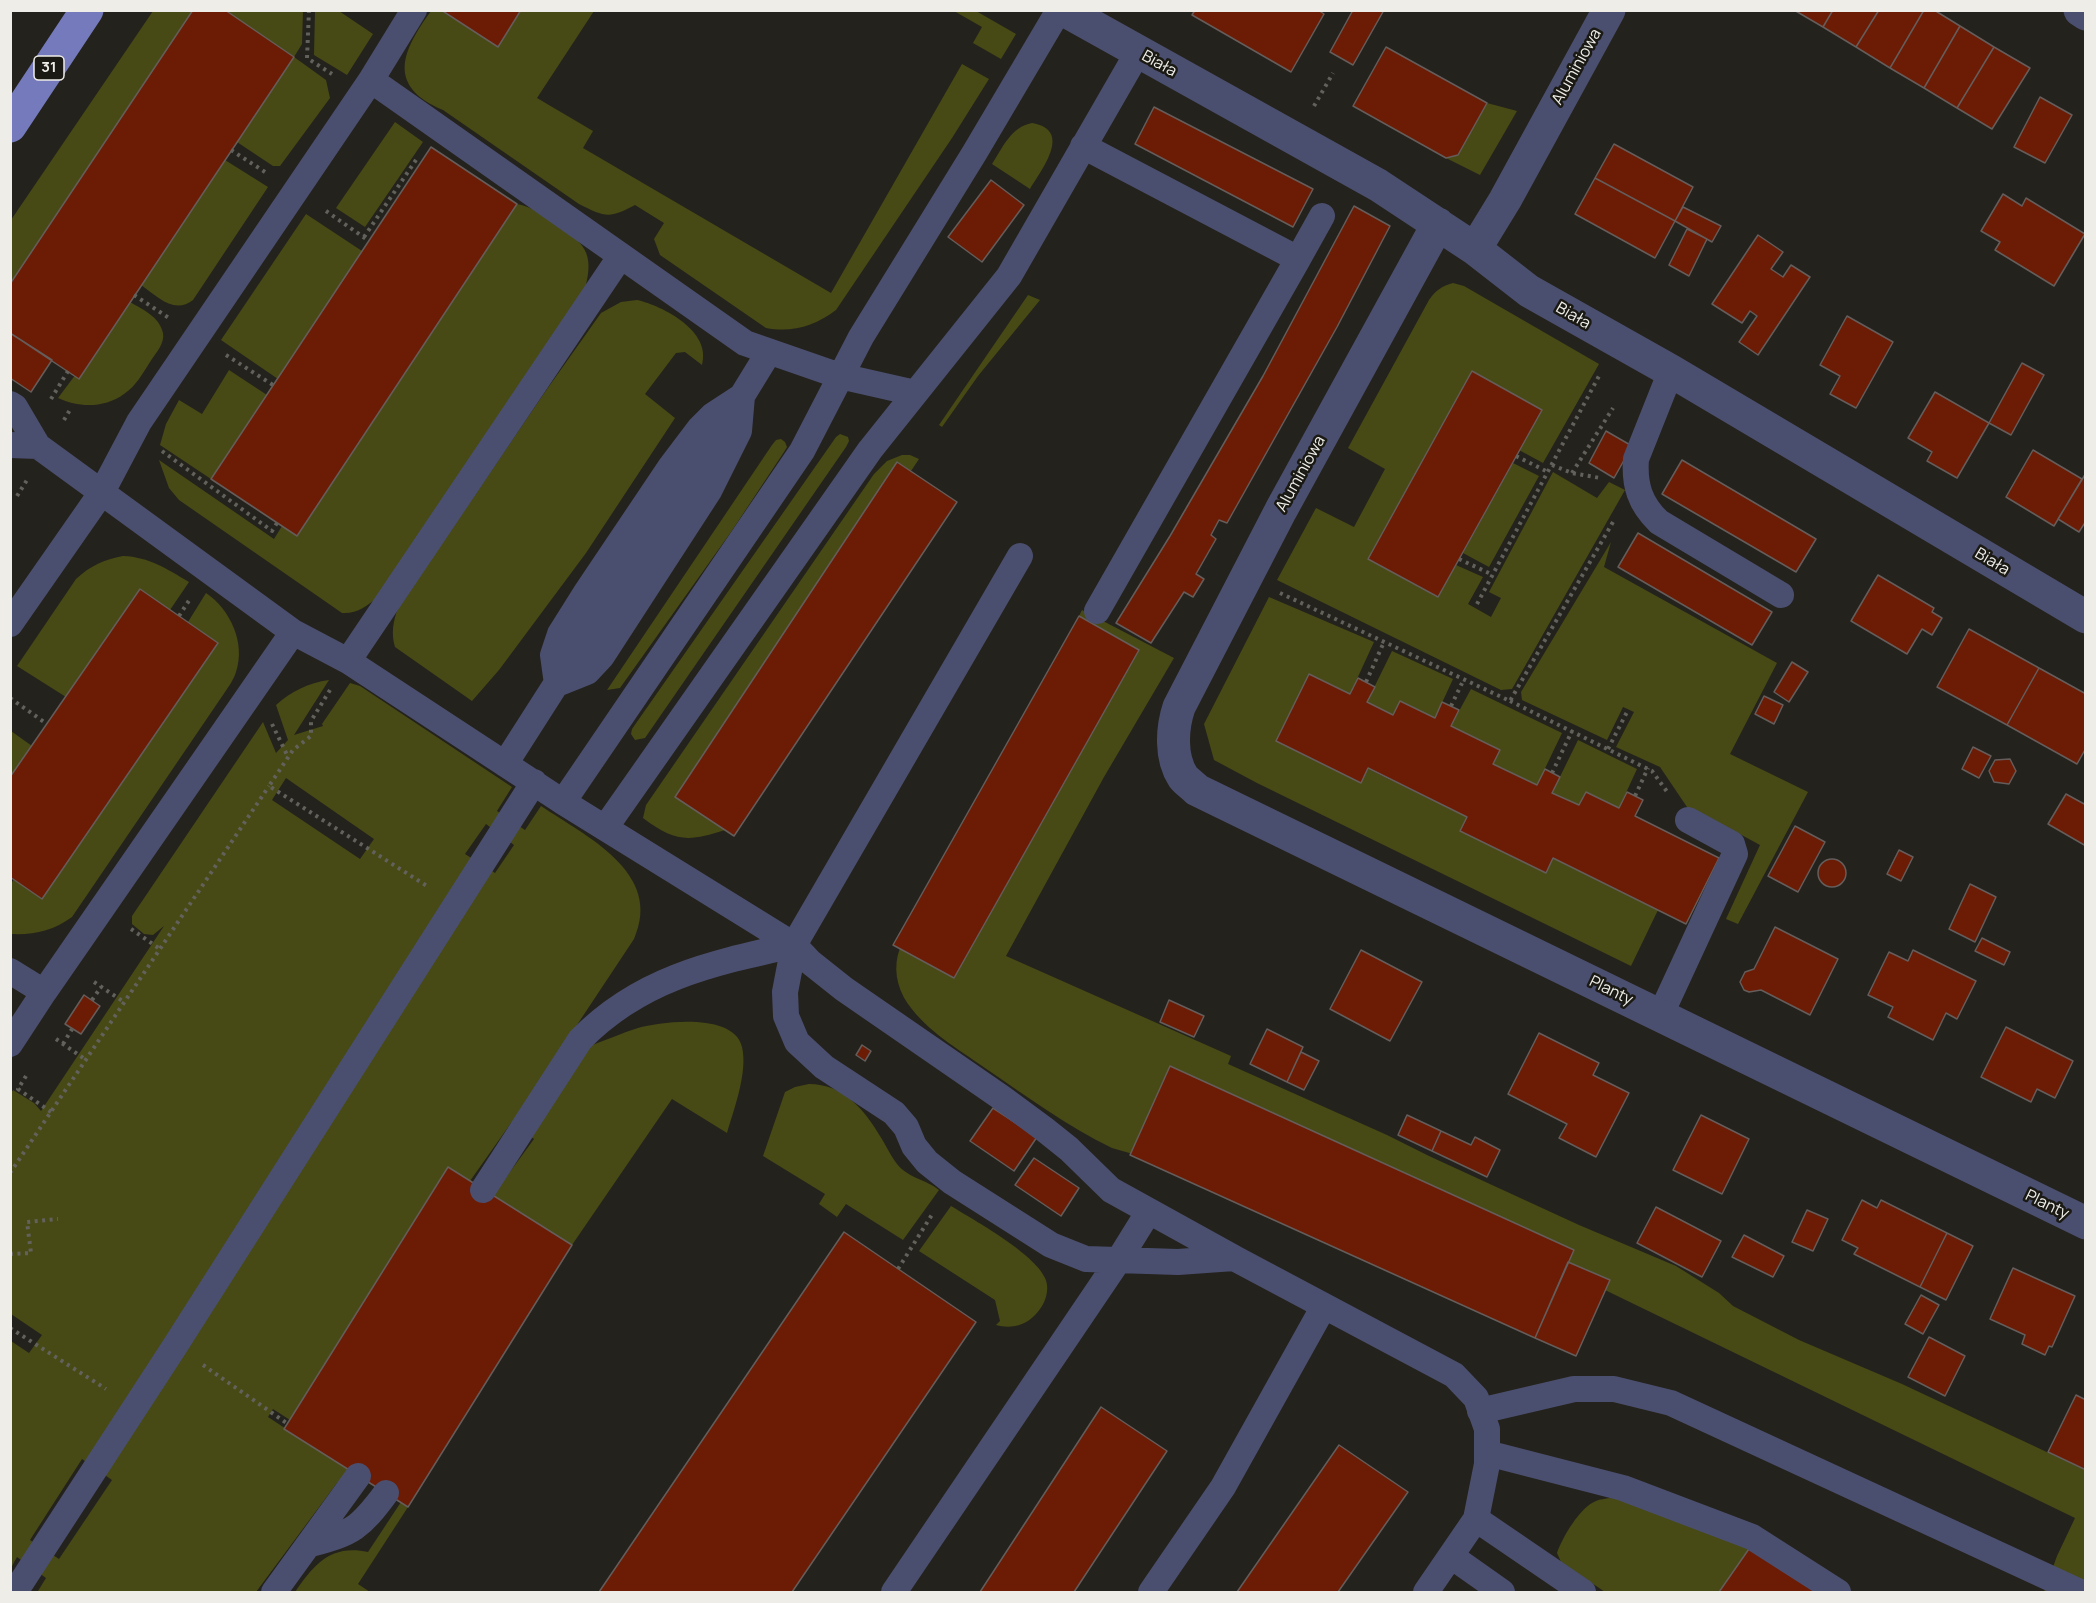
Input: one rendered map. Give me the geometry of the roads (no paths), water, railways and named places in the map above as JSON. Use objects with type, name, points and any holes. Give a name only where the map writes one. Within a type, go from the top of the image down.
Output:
[{"type":"main road","name":"31","points":[[10,126],[87,10]]},
{"type":"street","name":"Biała","points":[[1064,10],[1378,185],[1475,249],[1529,291],[1671,371],[2085,617]]},
{"type":"street","name":"Aluminiowa","points":[[1475,249],[1505,200],[1609,10]]},
{"type":"street","points":[[2080,10],[2085,14]]},
{"type":"street","name":"Aluminiowa","points":[[1174,729],[1179,707],[1281,510],[1438,224]]},
{"type":"street","name":"Planty","points":[[1174,729],[1173,745],[1183,776],[1197,789],[2085,1223]]},
{"type":"lane","points":[[10,624],[102,492],[139,422],[371,80],[414,10]]},
{"type":"lane","points":[[563,802],[802,451],[861,337],[1059,10]]},
{"type":"lane","points":[[605,828],[870,450],[1009,276],[1138,52]]},
{"type":"lane","points":[[371,80],[745,343],[840,376],[915,393]]},
{"type":"lane","points":[[1083,146],[1298,259]]},
{"type":"lane","points":[[1097,611],[1322,216]]},
{"type":"lane","points":[[348,661],[620,257]]},
{"type":"lane","points":[[506,764],[691,479],[770,352]]},
{"type":"lane","points":[[1671,371],[1636,459],[1637,488],[1647,511],[1659,522],[1781,595]]},
{"type":"lane","points":[[557,684],[553,655],[560,634],[586,591],[699,429],[713,415],[742,396]]},
{"type":"lane","points":[[557,684],[587,672],[602,656],[709,491],[739,431],[742,396]]},
{"type":"lane","points":[[10,404],[15,407],[38,446],[293,632],[348,661],[563,802],[794,945],[810,962],[844,989],[1044,1129],[1069,1149],[1111,1190],[1454,1375],[1476,1398],[1487,1430],[1487,1464],[1476,1519],[1426,1593]]},
{"type":"lane","points":[[10,444],[38,446]]},
{"type":"lane","points":[[1020,556],[794,945],[785,992],[786,1016],[797,1042],[824,1067],[894,1113],[906,1127],[914,1146],[927,1162],[952,1182],[1051,1245],[1086,1259],[1178,1262],[1234,1258]]},
{"type":"lane","points":[[10,1044],[293,632]]},
{"type":"lane","points":[[15,1593],[534,782]]},
{"type":"lane","points":[[1660,1016],[1735,854],[1732,844],[1688,820]]},
{"type":"lane","points":[[483,1190],[580,1040],[594,1024],[621,1004],[663,982],[698,968],[794,945]]},
{"type":"lane","points":[[10,971],[44,992]]},
{"type":"lane","points":[[894,1593],[1118,1261],[1149,1211]]},
{"type":"lane","points":[[1151,1593],[1223,1487],[1324,1306]]},
{"type":"lane","points":[[1480,1411],[1574,1389],[1614,1389],[1671,1403],[2080,1593]]},
{"type":"lane","points":[[1487,1453],[1623,1488],[1752,1538],[1838,1593]]},
{"type":"lane","points":[[274,1593],[358,1476]]},
{"type":"lane","points":[[311,1544],[340,1536],[356,1527],[368,1518],[386,1492]]},
{"type":"lane","points":[[1476,1519],[1583,1593]]},
{"type":"lane","points":[[1450,1556],[1502,1593]]}]
